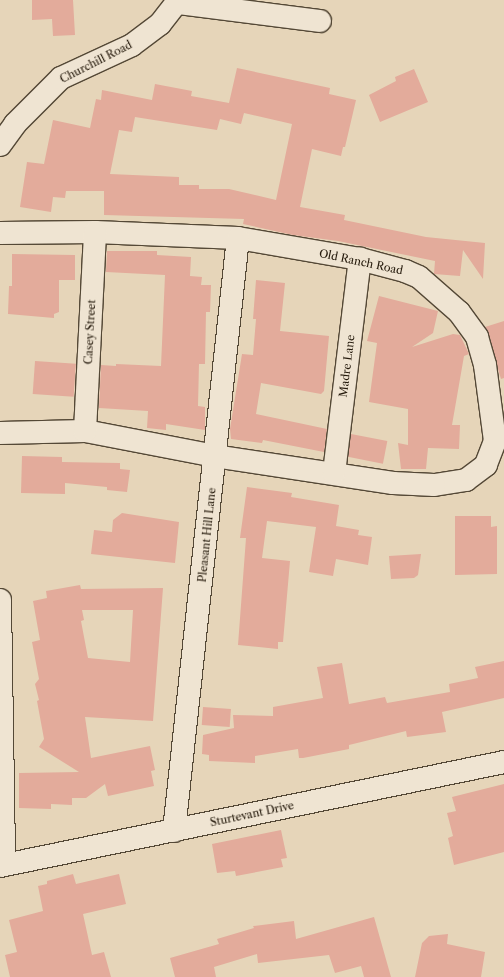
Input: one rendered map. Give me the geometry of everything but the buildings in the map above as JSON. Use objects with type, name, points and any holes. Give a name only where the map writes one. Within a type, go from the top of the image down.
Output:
[{"type":"street","points":[[179,2],[320,21]]},
{"type":"street","name":"Churchill Road","points":[[0,145],[15,124],[60,78],[132,44],[160,24],[179,2]]},
{"type":"street","name":"Old Ranch Road","points":[[0,233],[95,232],[238,238],[360,260],[419,277],[458,312],[477,338],[485,365],[495,441],[486,465],[466,480],[434,485],[393,483],[334,472],[215,456],[85,431],[0,434]]},
{"type":"street","name":"Casey Street","points":[[85,431],[95,232]]},
{"type":"street","name":"Pleasant Hill Lane","points":[[174,831],[238,238]]},
{"type":"street","name":"Madre Lane","points":[[334,472],[360,260]]},
{"type":"street","points":[[0,600],[2,865]]},
{"type":"street","name":"Sturtevant Drive","points":[[2,865],[174,831],[504,762]]}]
